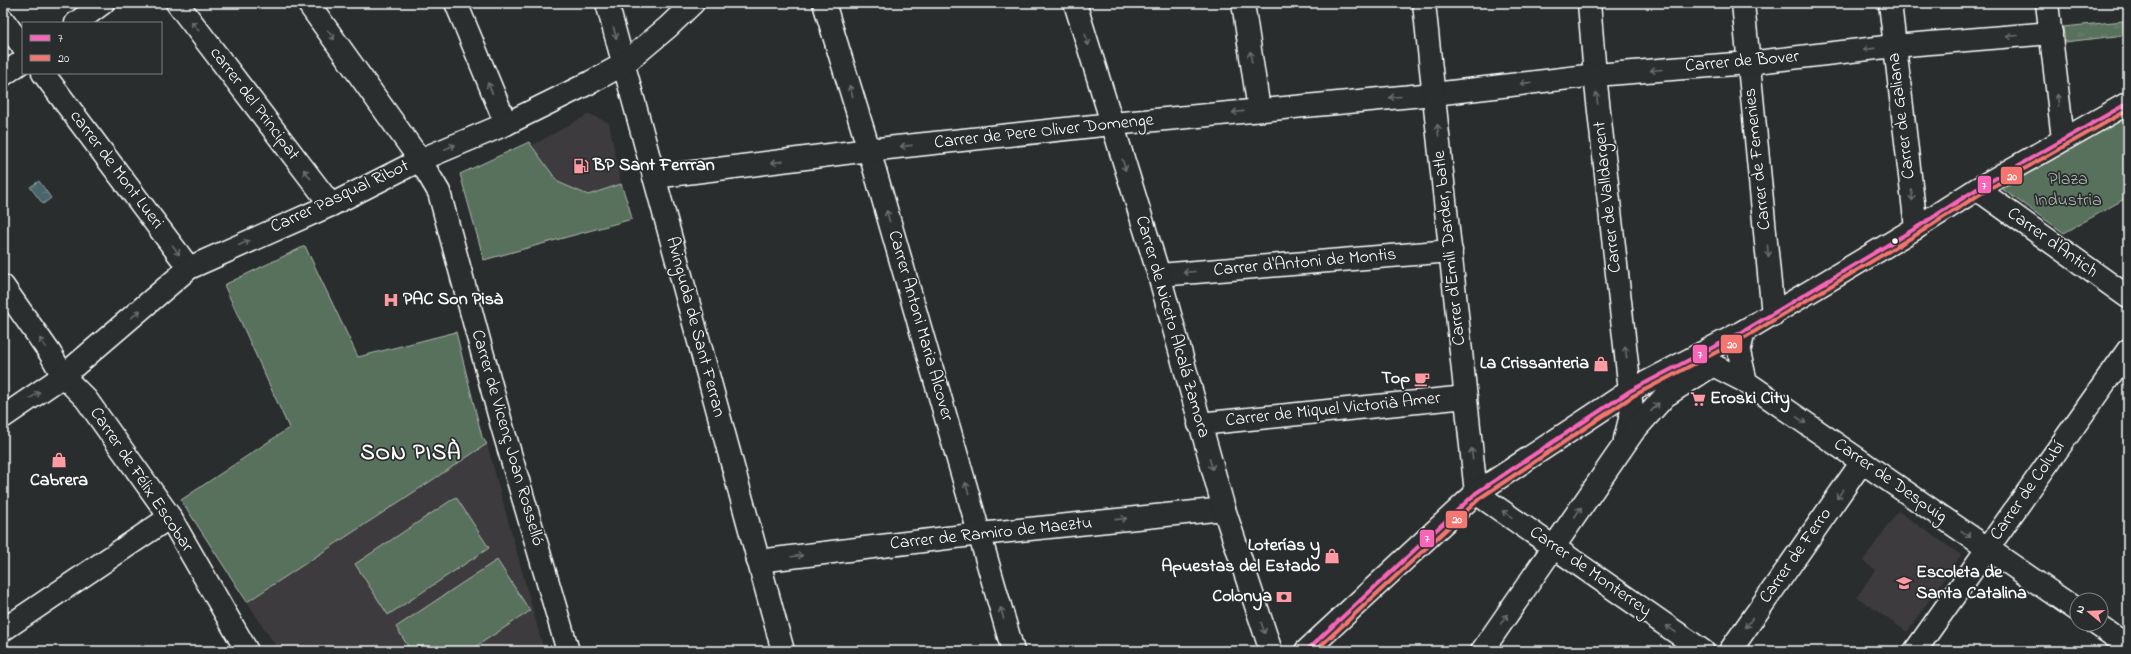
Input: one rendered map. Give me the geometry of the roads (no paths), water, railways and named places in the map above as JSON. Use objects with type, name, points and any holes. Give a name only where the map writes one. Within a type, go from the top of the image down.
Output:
[{"type":"street","points":[[77,22],[103,3]]},
{"type":"street","name":"carrer del Principat","points":[[177,3],[331,205]]},
{"type":"street","name":"Carrer de Vicenç Joan Rosselló","points":[[308,3],[420,160],[439,192],[502,426],[568,651]]},
{"type":"street","points":[[456,3],[506,124]]},
{"type":"street","name":"Avinguda de Sant Ferran","points":[[607,3],[783,651]]},
{"type":"street","name":"Carrer Pasqual Ribot","points":[[3,417],[63,376],[189,268],[331,205],[420,160],[506,124],[624,64],[668,28],[693,3]]},
{"type":"street","name":"Carrer Antoni Maria Alcover","points":[[824,3],[869,150],[1013,651]]},
{"type":"street","name":"Carrer de Niceto Alcalá Zamora","points":[[1075,3],[1158,275],[1224,509],[1271,651]]},
{"type":"street","points":[[1243,3],[1259,110]]},
{"type":"street","name":"Carrer d'Emili Darder, batle","points":[[1424,3],[1476,493]]},
{"type":"street","name":"Carrer de Valldargent","points":[[1589,3],[1595,75],[1632,411],[1624,445]]},
{"type":"street","name":"Carrer de Femenies","points":[[1742,3],[1773,315]]},
{"type":"street","name":"Carrer de Galiana","points":[[1890,3],[1916,228]]},
{"type":"street","points":[[2047,3],[2063,139]]},
{"type":"street","points":[[3,20],[22,46]]},
{"type":"street","name":"Carrer de Bover","points":[[1434,94],[1595,75],[1748,62],[1894,46],[2051,33]]},
{"type":"street","points":[[3,75],[22,62]]},
{"type":"street","name":"carrer de Mont Lueri","points":[[44,74],[189,268]]},
{"type":"street","name":"Carrer de Pere Oliver Domenge","points":[[654,177],[869,150],[1112,124],[1434,94]]},
{"type":"street","points":[[1306,651],[1476,493],[1630,391],[1773,315],[1977,189],[2063,139],[2128,104]]},
{"type":"street","name":"Carrer d'Antich","points":[[1977,189],[2128,297]]},
{"type":"street","name":"Carrer d'Antoni de Montis","points":[[1158,275],[1451,251]]},
{"type":"street","name":"Carrer de Félix Escobar","points":[[3,286],[50,353],[63,376],[86,399],[170,517],[247,651]]},
{"type":"street","points":[[1744,331],[1739,352],[1746,382]]},
{"type":"street","name":"Carrer de Colubí","points":[[1915,651],[2128,350]]},
{"type":"street","name":"Carrer de Despuig","points":[[1624,445],[1633,432],[1665,396],[1713,365],[1746,382],[2069,604]]},
{"type":"street","name":"Carrer de Miquel Victorià Amer","points":[[1200,424],[1466,397]]},
{"type":"street","points":[[1482,651],[1624,445]]},
{"type":"street","name":"Carrer de Ferro","points":[[1730,651],[1862,462]]},
{"type":"street","name":"Carrer de Monterrey","points":[[1476,493],[1703,651]]},
{"type":"street","name":"Carrer de Ramiro de Maeztu","points":[[758,561],[980,534],[1224,509]]},
{"type":"street","points":[[3,630],[170,517]]},
{"type":"street","points":[[2108,632],[2121,640]]},
{"type":"water","points":[[39,181],[51,198],[43,204],[30,187]]},
{"type":"place","name":"BP Sant Ferrran","points":[[581,166]]},
{"type":"place","name":"PAC Son Pisà","points":[[391,300]]},
{"type":"place","name":"La Crissanteria","points":[[1601,364]]},
{"type":"place","name":"Top","points":[[1422,379]]},
{"type":"place","name":"Eroski City","points":[[1698,399]]},
{"type":"place","name":"Cabrera","points":[[59,460]]},
{"type":"place","name":"Loterías y Apuestas del Estado","points":[[1332,556]]},
{"type":"place","name":"Escoleta de Santa Catalina","points":[[1904,583]]},
{"type":"place","name":"Colonya","points":[[1284,597]]},
{"type":"district","name":"SON PISÀ","points":[[411,454]]},
{"type":"park label","name":"Plaza Industria","points":[[2068,190]]}]
